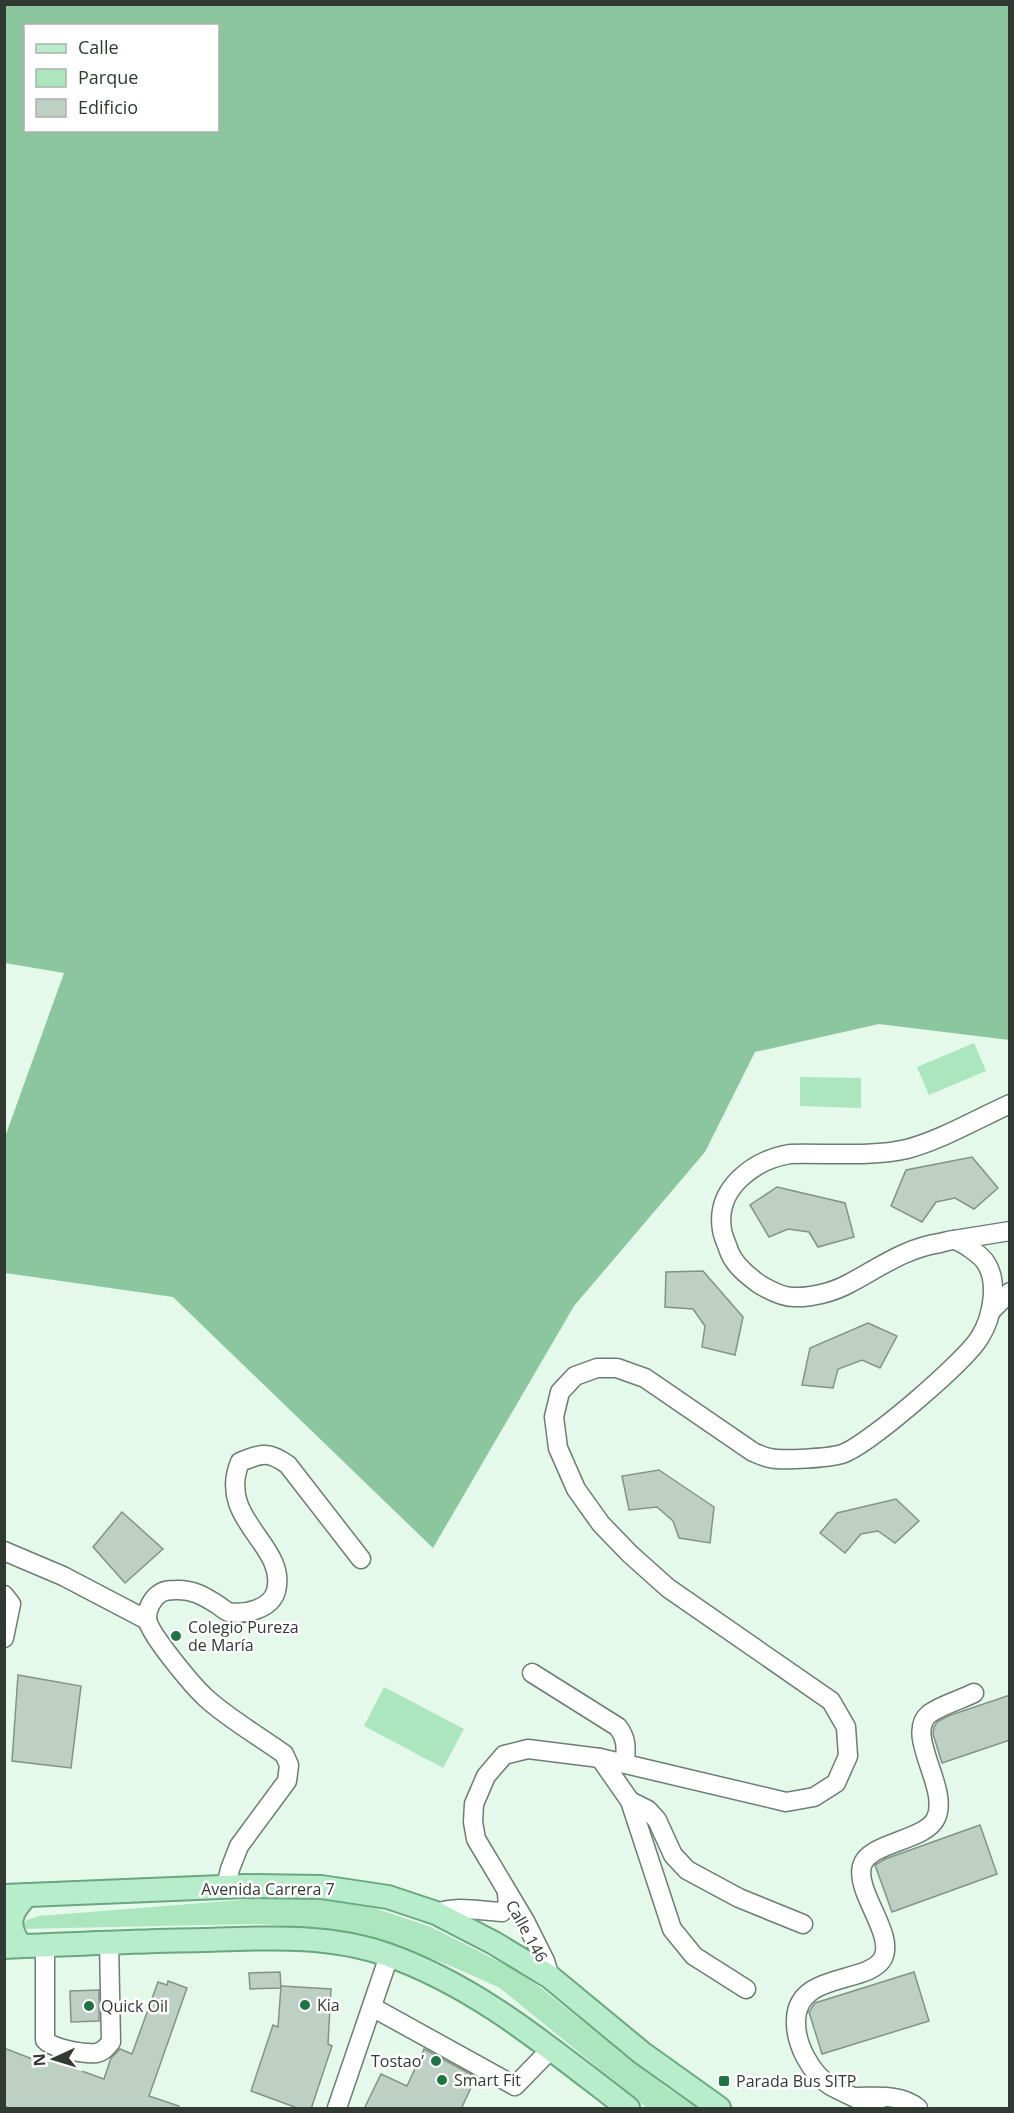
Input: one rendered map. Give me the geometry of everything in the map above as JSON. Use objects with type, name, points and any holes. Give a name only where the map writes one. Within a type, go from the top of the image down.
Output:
[{"type":"main road","name":"Avenida Carrera 7","points":[[11,1896],[226,1887],[321,1887],[388,1897],[436,1913],[494,1942],[550,1977],[642,2053],[719,2109]]},
{"type":"main road","points":[[11,1896],[17,1905],[12,1915],[11,1926],[15,1938],[13,1946],[303,1939],[338,1942],[389,1956],[471,1994],[504,2014],[627,2109]]},
{"type":"street","points":[[1010,1104],[907,1149],[890,1152],[790,1154],[774,1157],[758,1164],[734,1183],[722,1210],[722,1229],[730,1255],[747,1275],[768,1290],[792,1297],[819,1294],[838,1288],[907,1251],[930,1244],[1010,1231]]},
{"type":"street","points":[[507,1894],[476,1839],[473,1822],[474,1804],[486,1776],[504,1755],[528,1749],[600,1758],[786,1802],[814,1797],[836,1784],[848,1756],[846,1726],[831,1701],[668,1588],[601,1524],[576,1489],[558,1448],[554,1417],[560,1392],[575,1376],[597,1368],[617,1368],[645,1378],[753,1452],[772,1459],[842,1454],[857,1447],[939,1380],[980,1338],[991,1311],[993,1279],[986,1263],[973,1250],[954,1240]]},
{"type":"street","points":[[991,1311],[1010,1292]]},
{"type":"street","points":[[147,1620],[154,1597],[163,1591],[184,1589],[200,1594],[228,1612],[247,1612],[261,1608],[273,1598],[276,1590],[273,1561],[246,1521],[238,1504],[234,1485],[235,1474],[240,1462],[256,1455],[273,1454],[288,1465],[362,1559]]},
{"type":"street","points":[[4,1551],[63,1576],[147,1620],[163,1647],[206,1698],[284,1754],[289,1765],[287,1781],[239,1846],[226,1887]]},
{"type":"street","points":[[4,1595],[11,1604],[4,1638]]},
{"type":"street","points":[[532,1673],[618,1727],[625,1736],[625,1763]]},
{"type":"street","points":[[876,2109],[830,2085],[804,2055],[797,2037],[796,2019],[799,2004],[807,1993],[875,1967],[883,1957],[884,1942],[861,1877],[862,1865],[870,1855],[925,1829],[936,1820],[939,1807],[937,1788],[921,1740],[923,1720],[930,1713],[974,1693]]},
{"type":"street","points":[[600,1758],[630,1801],[672,1929],[694,1956],[746,1989]]},
{"type":"street","points":[[630,1801],[648,1810],[657,1820],[673,1855],[687,1870],[739,1898],[803,1923]]},
{"type":"street","name":"Calle 146","points":[[436,1913],[449,1908],[462,1907],[502,1912],[508,1904],[507,1894]]},
{"type":"street","name":"Calle 146","points":[[507,1894],[535,1940],[550,1977]]},
{"type":"street","points":[[45,1945],[45,2040],[55,2048],[96,2053],[105,2049],[111,2042],[109,1942]]},
{"type":"street","points":[[337,2109],[389,1956]]},
{"type":"street","points":[[372,2007],[515,2086],[551,2049]]},
{"type":"street","points":[[856,2097],[909,2100],[918,2109]]},
{"type":"green space","points":[[5,4],[1009,5],[1009,1040],[879,1024],[755,1052],[705,1152],[574,1306],[433,1548],[173,1297],[5,1273],[5,1137],[64,973],[5,963]]},
{"type":"green space","points":[[974,1043],[986,1071],[929,1095],[917,1067]]},
{"type":"green space","points":[[800,1077],[861,1078],[861,1108],[800,1106]]},
{"type":"green space","points":[[384,1687],[464,1729],[443,1768],[364,1726]]},
{"type":"green space","points":[[265,1898],[326,1900],[371,1907],[431,1927],[523,1974],[666,2087],[697,2108],[647,2108],[500,1988],[381,1939],[321,1929],[260,1924],[18,1929],[27,1920],[39,1916]]},
{"type":"building","points":[[972,1157],[998,1188],[974,1209],[955,1198],[936,1202],[922,1222],[891,1206],[906,1170]]},
{"type":"building","points":[[777,1187],[845,1203],[854,1237],[818,1247],[809,1232],[788,1229],[769,1237],[750,1205]]},
{"type":"building","points":[[703,1271],[743,1317],[735,1355],[702,1347],[705,1326],[693,1309],[665,1307],[666,1272]]},
{"type":"building","points":[[868,1323],[897,1336],[880,1368],[862,1360],[838,1369],[833,1388],[802,1385],[810,1348]]},
{"type":"building","points":[[659,1470],[714,1507],[710,1543],[679,1538],[673,1521],[657,1507],[629,1510],[622,1476]]},
{"type":"building","points":[[896,1499],[919,1521],[895,1543],[878,1531],[861,1534],[845,1553],[820,1533],[837,1513]]},
{"type":"building","points":[[122,1512],[163,1549],[125,1583],[93,1547]]},
{"type":"building","points":[[18,1675],[81,1686],[71,1768],[12,1761]]},
{"type":"building","points":[[1010,1695],[1010,1740],[942,1763],[933,1734],[937,1722],[948,1716]]},
{"type":"building","points":[[980,1825],[997,1874],[892,1912],[875,1865],[885,1859]]},
{"type":"building","points":[[280,1972],[281,1988],[250,1989],[249,1973]]},
{"type":"building","points":[[914,1972],[929,2021],[822,2054],[809,2012],[815,2003]]},
{"type":"building","points":[[168,1981],[187,1988],[149,2096],[179,2106],[179,2109],[12,2109],[4,2106],[4,2048],[35,2060],[37,2055],[104,2079],[111,2058],[120,2049],[132,2054],[158,1982],[167,1985]]},
{"type":"building","points":[[281,1986],[331,1989],[328,2044],[332,2046],[311,2109],[300,2109],[251,2091],[273,2025],[278,2027]]},
{"type":"building","name":"Quick Oil","points":[[99,1990],[99,2021],[71,2022],[70,1991]]},
{"type":"building","name":"Smart Fit","points":[[424,2049],[476,2077],[461,2109],[364,2109],[381,2074],[407,2086]]},
{"type":"place","name":"Colegio Pureza de María","points":[[176,1636]]},
{"type":"place","name":"Kia","points":[[305,2005]]},
{"type":"place","name":"Quick Oil","points":[[89,2006]]},
{"type":"place","name":"Tostao’","points":[[436,2061]]},
{"type":"place","name":"Smart Fit","points":[[442,2080]]},
{"type":"place","name":"Parada Bus SITP","points":[[724,2081]]}]
